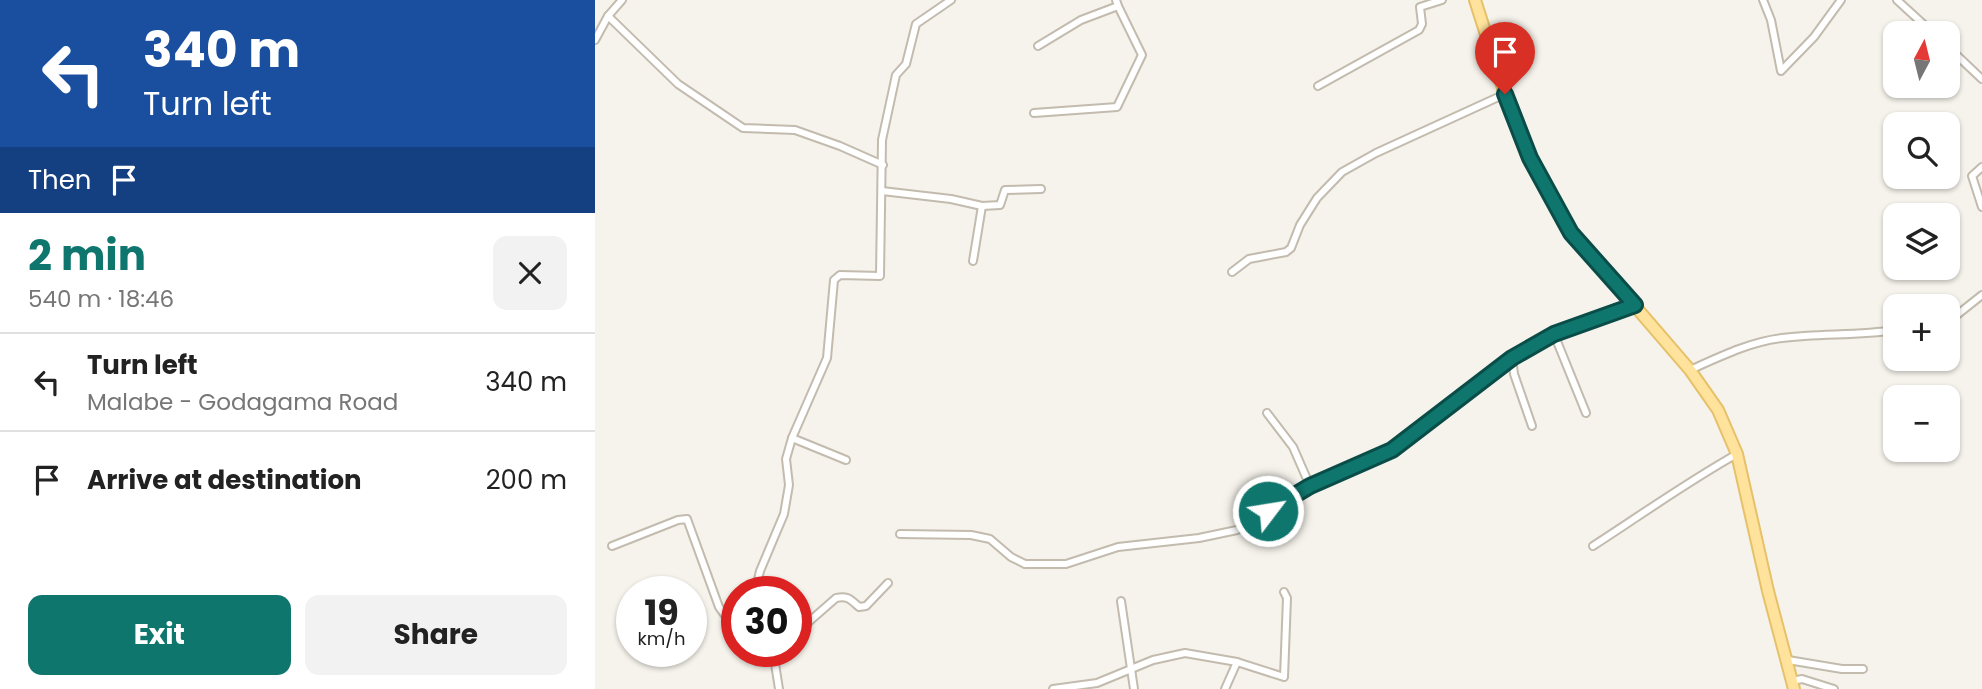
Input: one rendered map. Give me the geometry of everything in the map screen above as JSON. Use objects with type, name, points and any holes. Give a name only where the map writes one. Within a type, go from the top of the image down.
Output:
[{"type":"main road","points":[[1475,0],[1505,94],[1530,158],[1571,233],[1690,370],[1718,410],[1737,454],[1768,591],[1793,685]]},
{"type":"street","points":[[595,40],[608,16],[622,0]]},
{"type":"street","points":[[759,576],[784,514],[789,485],[786,459],[792,438],[827,358],[834,280],[840,275],[880,276],[882,140],[896,75],[906,64],[916,24],[951,0]]},
{"type":"street","points":[[1318,86],[1419,30],[1422,24],[1420,7],[1442,0]]},
{"type":"street","points":[[1763,0],[1771,20],[1781,71],[1814,37],[1841,0]]},
{"type":"street","points":[[1897,0],[1920,21]]},
{"type":"street","points":[[1034,113],[1117,107],[1142,55],[1117,3],[1081,20],[1038,46]]},
{"type":"street","points":[[608,16],[678,84],[743,128],[795,131],[840,146],[883,165]]},
{"type":"street","points":[[1960,58],[1982,79]]},
{"type":"street","points":[[1232,272],[1249,259],[1286,252],[1291,248],[1300,225],[1317,198],[1342,172],[1376,153],[1505,94]]},
{"type":"street","points":[[1982,167],[1972,176],[1982,207]]},
{"type":"street","points":[[882,191],[951,199],[982,206],[1000,205],[1005,190],[1041,189]]},
{"type":"street","points":[[974,261],[982,206]]},
{"type":"street","points":[[1960,312],[1982,295]]},
{"type":"street","points":[[900,534],[971,535],[990,539],[1011,557],[1025,564],[1066,564],[1118,547],[1199,538],[1237,530],[1310,486],[1392,450],[1512,358],[1554,334],[1635,305]]},
{"type":"street","points":[[1690,370],[1734,350],[1780,338],[1883,332]]},
{"type":"street","points":[[1554,334],[1586,414]]},
{"type":"street","points":[[1512,358],[1514,374],[1532,426]]},
{"type":"street","points":[[1267,413],[1293,447],[1310,486]]},
{"type":"street","points":[[792,438],[846,460]]},
{"type":"street","points":[[1593,546],[1690,480],[1737,454]]},
{"type":"street","points":[[612,546],[678,520],[687,519],[721,610]]},
{"type":"street","points":[[812,619],[836,598],[844,596],[859,607],[866,606],[888,583]]},
{"type":"street","points":[[1053,689],[1097,683],[1153,660],[1185,653],[1237,662],[1284,677],[1287,598],[1283,592]]},
{"type":"street","points":[[1121,601],[1134,689]]},
{"type":"street","points":[[1788,660],[1842,669],[1863,669]]},
{"type":"street","points":[[1225,689],[1237,662]]},
{"type":"street","points":[[776,667],[779,689]]},
{"type":"street","points":[[1793,685],[1802,680],[1834,689]]},
{"type":"route","points":[[1268,511],[1310,486],[1392,450],[1512,358],[1554,334],[1591,323],[1635,305],[1571,233],[1530,158],[1505,94]]}]
